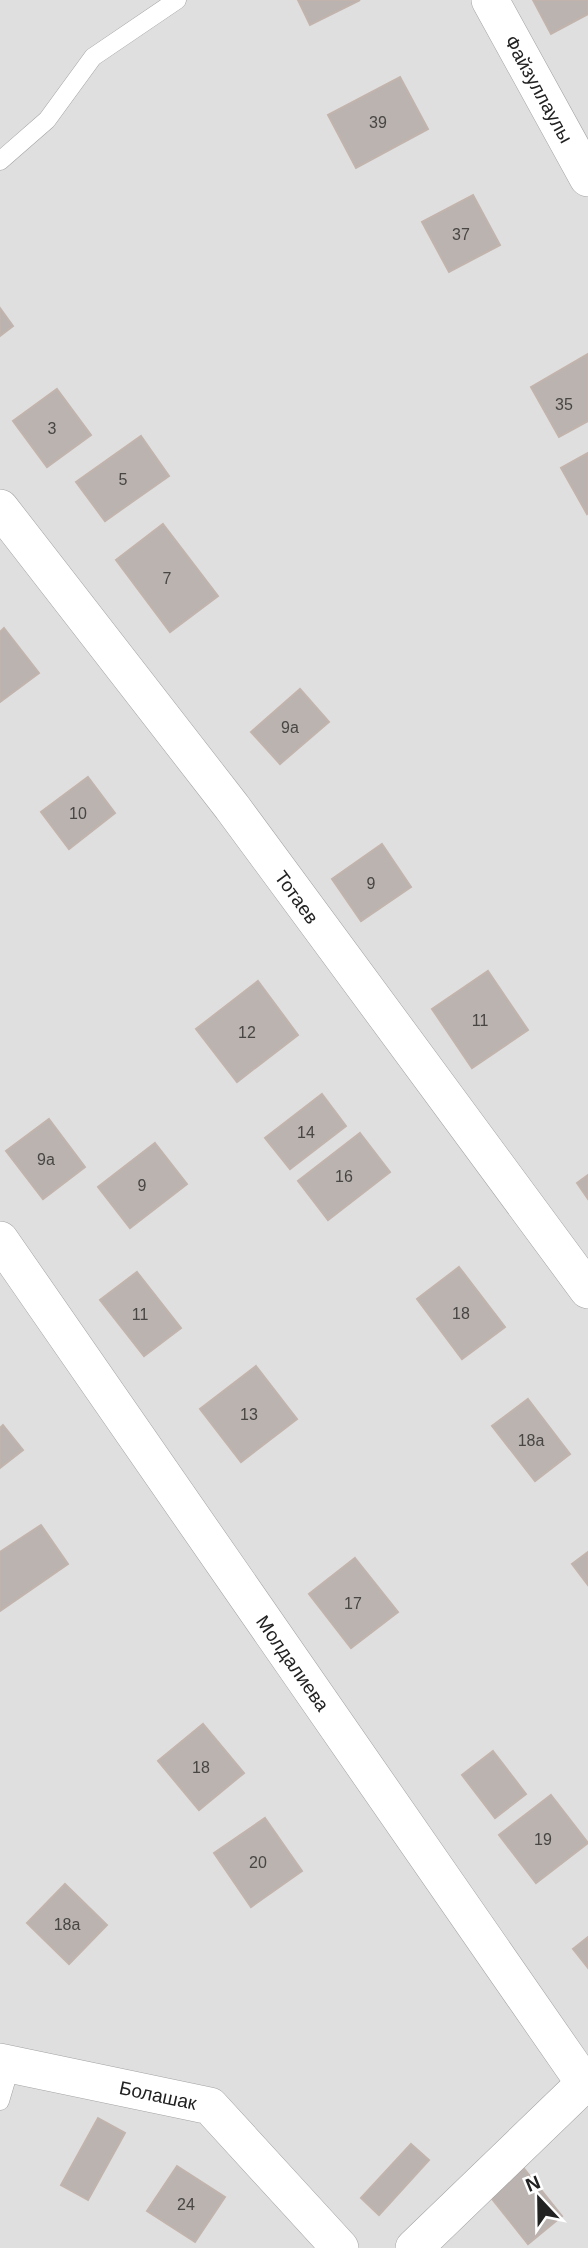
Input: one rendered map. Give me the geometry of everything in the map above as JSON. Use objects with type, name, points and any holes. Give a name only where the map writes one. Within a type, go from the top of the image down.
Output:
[{"type":"street","name":"Файзуллаулы","points":[[490,0],[588,178]]},
{"type":"street","name":"Тотаев","points":[[0,508],[232,807],[546,1237],[588,1290]]},
{"type":"street","name":"Молдалиева","points":[[0,1240],[587,2083]]},
{"type":"street","name":"Болашак","points":[[6,2063],[210,2106],[340,2248]]},
{"type":"street","points":[[414,2248],[587,2083]]},
{"type":"lane","points":[[0,161],[47,120],[93,58],[177,0]]},
{"type":"lane","points":[[0,2101],[6,2063]]},
{"type":"shaded area","points":[[0,0],[588,0],[588,2248],[0,2248]]},
{"type":"building","points":[[298,0],[360,0],[310,25]]},
{"type":"building","points":[[533,0],[588,0],[588,14],[551,34]]},
{"type":"building","points":[[400,77],[428,129],[356,168],[328,115]]},
{"type":"building","points":[[473,195],[500,245],[449,272],[422,222]]},
{"type":"building","points":[[0,308],[13,326],[0,336]]},
{"type":"building","points":[[588,354],[588,421],[559,437],[531,387]]},
{"type":"building","points":[[57,389],[91,435],[47,467],[13,421]]},
{"type":"building","points":[[141,436],[169,476],[105,521],[76,482]]},
{"type":"building","points":[[588,453],[588,513],[587,514],[561,468]]},
{"type":"building","points":[[163,524],[218,596],[170,632],[116,560]]},
{"type":"building","points":[[4,628],[39,673],[0,702],[0,632]]},
{"type":"building","points":[[300,689],[329,722],[280,764],[251,732]]},
{"type":"building","points":[[88,777],[115,813],[69,849],[41,812]]},
{"type":"building","points":[[382,844],[411,887],[361,921],[332,879]]},
{"type":"building","points":[[488,971],[528,1030],[472,1068],[432,1009]]},
{"type":"building","points":[[258,981],[298,1035],[237,1082],[196,1029]]},
{"type":"building","points":[[322,1094],[346,1126],[290,1169],[265,1138]]},
{"type":"building","points":[[49,1119],[85,1167],[43,1199],[6,1151]]},
{"type":"building","points":[[360,1133],[390,1172],[328,1220],[298,1181]]},
{"type":"building","points":[[155,1143],[187,1184],[130,1228],[98,1187]]},
{"type":"building","points":[[588,1175],[588,1199],[577,1183]]},
{"type":"building","points":[[459,1267],[505,1327],[462,1359],[417,1299]]},
{"type":"building","points":[[137,1272],[181,1328],[144,1356],[100,1300]]},
{"type":"building","points":[[256,1366],[297,1419],[241,1462],[200,1409]]},
{"type":"building","points":[[528,1399],[570,1454],[535,1481],[492,1426]]},
{"type":"building","points":[[3,1425],[23,1450],[0,1468],[0,1428]]},
{"type":"building","points":[[41,1525],[68,1564],[0,1611],[0,1552]]},
{"type":"building","points":[[588,1552],[588,1585],[572,1564]]},
{"type":"building","points":[[355,1558],[398,1612],[351,1648],[309,1594]]},
{"type":"building","points":[[203,1724],[244,1773],[199,1810],[158,1761]]},
{"type":"building","points":[[493,1751],[526,1794],[495,1818],[462,1775]]},
{"type":"building","points":[[551,1795],[588,1843],[536,1883],[499,1835]]},
{"type":"building","points":[[265,1818],[302,1871],[251,1907],[214,1853]]},
{"type":"building","points":[[65,1884],[107,1925],[69,1964],[27,1923]]},
{"type":"building","points":[[588,1937],[588,1968],[573,1949]]},
{"type":"building","points":[[98,2118],[125,2133],[88,2200],[61,2185]]},
{"type":"building","points":[[411,2144],[429,2160],[379,2215],[361,2198]]},
{"type":"building","points":[[177,2166],[225,2197],[195,2242],[147,2211]]},
{"type":"building","points":[[522,2166],[562,2216],[528,2244],[488,2194]]}]
